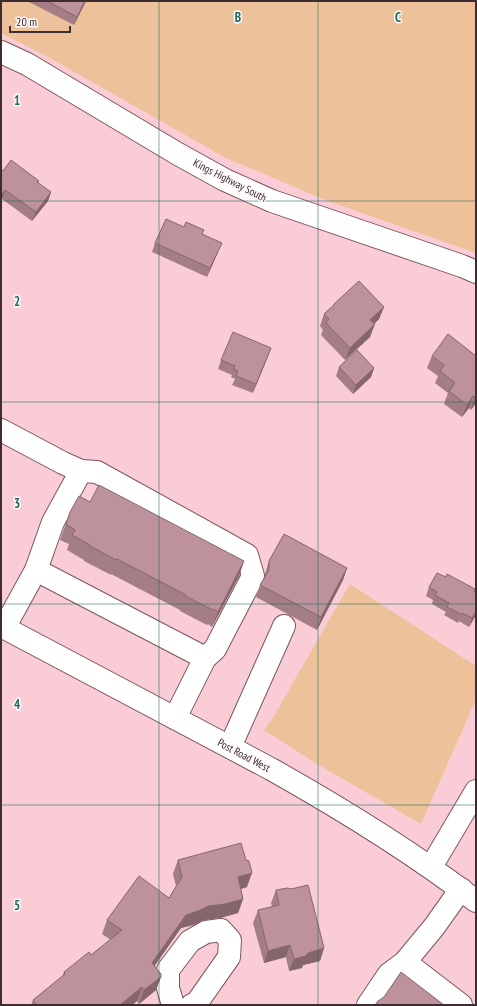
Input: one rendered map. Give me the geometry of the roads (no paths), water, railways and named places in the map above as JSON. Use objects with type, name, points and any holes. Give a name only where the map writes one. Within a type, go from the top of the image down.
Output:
[{"type":"main road","name":"Kings Highway South","points":[[1,52],[27,64],[178,154],[225,180],[272,201],[476,272]]},
{"type":"main road","points":[[1,430],[81,471],[97,472],[248,555],[253,576],[215,649],[205,658],[174,718]]},
{"type":"main road","points":[[3,627],[36,570],[53,522],[81,471]]},
{"type":"main road","points":[[36,570],[205,658]]},
{"type":"main road","points":[[230,747],[284,626]]},
{"type":"main road","name":"Post Road West","points":[[3,627],[230,747],[341,809],[431,867],[469,895]]},
{"type":"main road","points":[[431,867],[476,792]]},
{"type":"main road","points":[[368,1005],[390,974],[405,962],[434,927],[469,895]]},
{"type":"main road","points":[[173,1005],[168,988],[168,970],[190,941],[206,932],[221,930],[230,940],[229,957],[196,1004],[192,1005]]},
{"type":"main road","points":[[405,962],[461,1005]]}]
